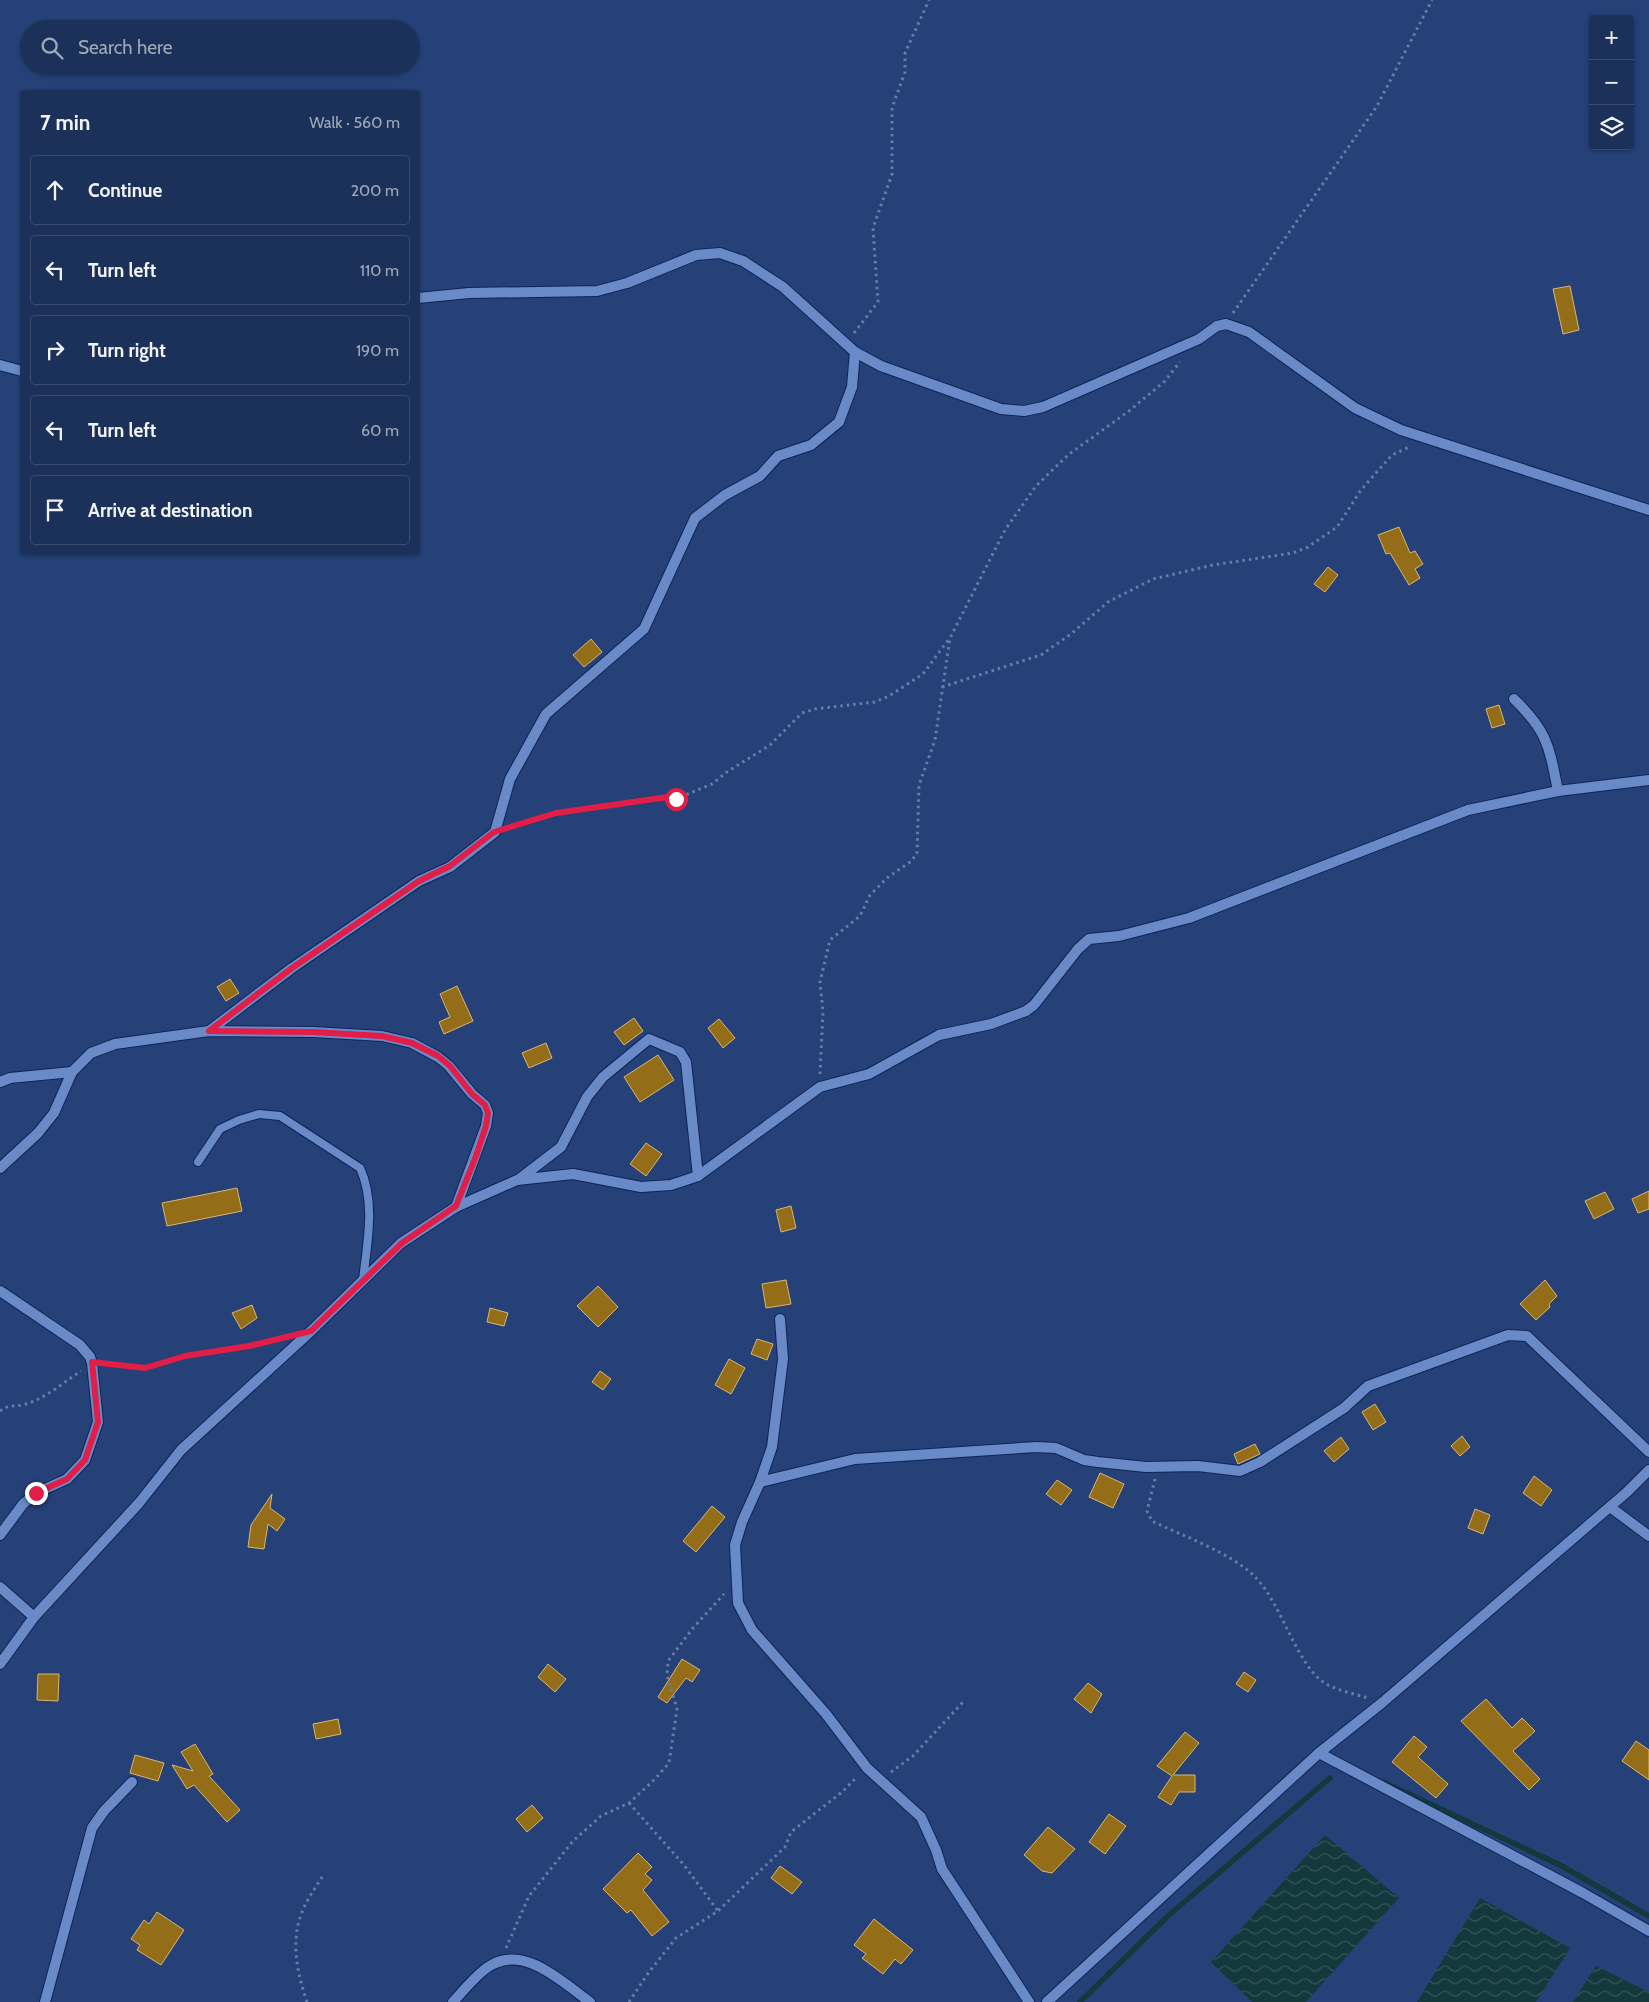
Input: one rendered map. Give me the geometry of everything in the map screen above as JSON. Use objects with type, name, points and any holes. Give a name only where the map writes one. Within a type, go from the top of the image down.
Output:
[{"type":"street","points":[[420,298],[468,293],[597,291],[627,283],[696,255],[720,253],[743,261],[783,287],[845,344],[855,352],[881,366],[1001,409],[1024,411],[1043,408],[1199,338],[1217,326],[1226,324],[1249,332],[1356,408],[1401,430],[1431,438],[1649,510]]},
{"type":"street","points":[[209,1031],[292,968],[419,881],[450,866],[494,832],[510,779],[546,714],[644,629],[695,518],[725,496],[760,476],[778,456],[812,445],[839,422],[852,387],[855,352]]},
{"type":"street","points":[[0,365],[20,370]]},
{"type":"street","points":[[1514,699],[1534,719],[1544,736],[1558,791]]},
{"type":"street","points":[[517,1180],[573,1174],[641,1187],[671,1186],[698,1176],[820,1087],[870,1074],[940,1035],[991,1024],[1026,1011],[1034,1005],[1078,949],[1089,939],[1119,936],[1189,918],[1468,810],[1558,791],[1649,780]]},
{"type":"street","points":[[0,1168],[38,1132],[54,1113],[72,1072],[91,1053],[115,1044],[209,1031],[313,1032],[382,1036],[412,1043],[438,1056],[450,1066],[472,1094],[485,1105],[488,1113],[486,1126],[456,1206]]},
{"type":"street","points":[[0,1664],[34,1617],[139,1503],[181,1450],[402,1243],[456,1206],[517,1180],[562,1147],[592,1091],[603,1078],[649,1039],[680,1052],[686,1062],[698,1176]]},
{"type":"street","points":[[0,1082],[10,1078],[72,1072]]},
{"type":"street","points":[[0,1291],[80,1346],[90,1357],[98,1422],[85,1460],[67,1479],[36,1493],[23,1504],[0,1535]]},
{"type":"street","points":[[780,1319],[783,1359],[779,1403],[772,1447],[760,1482],[742,1522],[736,1545],[738,1603],[752,1630],[826,1714],[867,1768],[921,1817],[946,1875],[1030,2002]]},
{"type":"street","points":[[760,1482],[855,1459],[1036,1447],[1056,1448],[1084,1460],[1158,1467],[1198,1466],[1240,1471],[1260,1462],[1344,1408],[1368,1386],[1508,1335],[1527,1336],[1649,1452]]},
{"type":"street","points":[[1048,2002],[1319,1754],[1383,1702],[1610,1507],[1649,1470]]},
{"type":"street","points":[[1610,1507],[1649,1536]]},
{"type":"street","points":[[0,1586],[34,1617]]},
{"type":"street","points":[[1319,1754],[1583,1893],[1649,1931]]},
{"type":"street","points":[[45,2002],[92,1828],[100,1816],[132,1782]]},
{"type":"street","points":[[452,2002],[488,1967],[500,1961],[520,1960],[537,1965],[590,2002]]},
{"type":"lane","points":[[198,1162],[220,1129],[238,1120],[259,1114],[280,1116],[360,1168],[367,1182],[369,1216],[363,1280]]},
{"type":"path","points":[[845,344],[869,316],[878,302],[873,228],[892,174],[892,108],[905,72],[905,53],[929,0]]},
{"type":"path","points":[[1226,324],[1376,106],[1432,0]]},
{"type":"path","points":[[494,832],[556,813],[668,797],[676,799],[712,784],[727,772],[770,745],[802,712],[876,702],[923,674],[950,638],[1005,530],[1036,486],[1068,455],[1109,427],[1165,381],[1182,360]]},
{"type":"path","points":[[942,687],[1041,654],[1071,634],[1108,602],[1154,579],[1213,565],[1293,553],[1308,548],[1338,527],[1361,490],[1392,455],[1431,438]]},
{"type":"path","points":[[820,1087],[823,1012],[820,982],[825,954],[830,940],[860,916],[870,895],[887,878],[910,862],[917,854],[917,795],[936,740],[950,638]]},
{"type":"path","points":[[0,1410],[8,1405],[25,1404],[47,1394],[92,1362],[145,1368],[185,1356],[249,1346],[284,1338]]},
{"type":"path","points":[[1158,1467],[1148,1512],[1152,1521],[1234,1561],[1256,1577],[1269,1594],[1307,1667],[1319,1679],[1328,1685],[1383,1702]]},
{"type":"path","points":[[500,1961],[528,1896],[573,1841],[601,1816],[629,1803],[655,1779],[668,1763],[677,1709],[668,1675],[668,1661],[693,1628],[736,1580]]},
{"type":"path","points":[[877,1777],[899,1768],[963,1702]]},
{"type":"path","points":[[630,2002],[649,1972],[676,1938],[718,1911],[785,1847],[791,1832],[842,1792],[867,1768]]},
{"type":"path","points":[[629,1803],[684,1865],[718,1911]]},
{"type":"path","points":[[307,2002],[295,1954],[300,1918],[324,1874]]},
{"type":"water","points":[[1325,1835],[1399,1898],[1306,2002],[1252,2002],[1211,1962]]},
{"type":"water","points":[[1480,1898],[1570,1948],[1536,2002],[1417,2002]]},
{"type":"water","points":[[1596,1966],[1649,1992],[1649,2002],[1573,2002]]},
{"type":"building","points":[[1570,286],[1579,330],[1563,334],[1553,289]]},
{"type":"building","points":[[1399,527],[1410,553],[1415,551],[1423,564],[1415,569],[1420,578],[1409,585],[1390,553],[1386,554],[1378,535]]},
{"type":"building","points":[[1328,567],[1338,575],[1325,592],[1314,584]]},
{"type":"building","points":[[591,639],[602,652],[584,667],[573,655]]},
{"type":"building","points":[[1499,705],[1505,724],[1492,728],[1486,709]]},
{"type":"building","points":[[230,979],[239,993],[226,1001],[217,987]]},
{"type":"building","points":[[457,986],[473,1021],[444,1034],[439,1022],[450,1017],[440,994]]},
{"type":"building","points":[[634,1018],[643,1031],[624,1045],[614,1032]]},
{"type":"building","points":[[719,1019],[735,1038],[723,1048],[708,1028]]},
{"type":"building","points":[[546,1043],[552,1058],[529,1068],[522,1053]]},
{"type":"building","points":[[658,1055],[674,1080],[640,1102],[624,1077]]},
{"type":"building","points":[[646,1143],[662,1154],[646,1176],[630,1164]]},
{"type":"building","points":[[237,1188],[242,1211],[167,1226],[162,1203]]},
{"type":"building","points":[[1649,1191],[1649,1209],[1638,1213],[1632,1199]]},
{"type":"building","points":[[1605,1192],[1614,1209],[1594,1219],[1585,1201]]},
{"type":"building","points":[[791,1206],[796,1228],[781,1232],[776,1210]]},
{"type":"building","points":[[786,1280],[791,1304],[766,1308],[762,1284]]},
{"type":"building","points":[[1545,1280],[1557,1296],[1549,1304],[1550,1307],[1536,1320],[1520,1304]]},
{"type":"building","points":[[598,1286],[618,1307],[598,1327],[577,1306]]},
{"type":"building","points":[[252,1305],[257,1318],[241,1329],[232,1313]]},
{"type":"building","points":[[490,1308],[508,1313],[504,1326],[487,1322]]},
{"type":"building","points":[[757,1339],[773,1344],[767,1360],[751,1354]]},
{"type":"building","points":[[729,1359],[745,1368],[731,1394],[715,1385]]},
{"type":"building","points":[[600,1371],[611,1379],[603,1390],[592,1382]]},
{"type":"building","points":[[1375,1404],[1386,1422],[1373,1430],[1362,1412]]},
{"type":"building","points":[[1462,1436],[1470,1447],[1460,1456],[1451,1446]]},
{"type":"building","points":[[1341,1437],[1349,1449],[1334,1462],[1324,1451]]},
{"type":"building","points":[[1255,1444],[1260,1454],[1238,1464],[1234,1454]]},
{"type":"building","points":[[1100,1473],[1124,1484],[1113,1508],[1089,1497]]},
{"type":"building","points":[[1534,1476],[1552,1490],[1541,1506],[1523,1493]]},
{"type":"building","points":[[1057,1480],[1072,1490],[1061,1505],[1046,1494]]},
{"type":"building","points":[[272,1494],[270,1508],[285,1519],[277,1531],[268,1524],[264,1549],[248,1547],[251,1525]]},
{"type":"building","points":[[712,1506],[725,1517],[696,1552],[683,1541]]},
{"type":"building","points":[[1475,1509],[1490,1515],[1483,1534],[1468,1528]]},
{"type":"building","points":[[682,1659],[700,1670],[692,1682],[686,1678],[667,1703],[658,1697]]},
{"type":"building","points":[[548,1664],[566,1679],[555,1692],[538,1677]]},
{"type":"building","points":[[1244,1672],[1256,1680],[1248,1692],[1236,1684]]},
{"type":"building","points":[[38,1674],[59,1674],[58,1701],[37,1700]]},
{"type":"building","points":[[1088,1683],[1102,1694],[1091,1713],[1074,1699]]},
{"type":"building","points":[[1486,1699],[1512,1728],[1522,1718],[1535,1731],[1513,1751],[1540,1779],[1529,1790],[1461,1721]]},
{"type":"building","points":[[338,1719],[341,1734],[316,1739],[313,1724]]},
{"type":"building","points":[[1185,1732],[1199,1743],[1173,1775],[1195,1775],[1195,1792],[1179,1792],[1171,1805],[1158,1797],[1172,1776],[1157,1766]]},
{"type":"building","points":[[1414,1736],[1427,1747],[1418,1757],[1448,1784],[1436,1798],[1392,1762]]},
{"type":"building","points":[[1636,1741],[1649,1750],[1649,1780],[1622,1761]]},
{"type":"building","points":[[195,1744],[213,1774],[209,1776],[240,1810],[227,1822],[194,1785],[187,1789],[172,1765],[193,1771],[181,1752]]},
{"type":"building","points":[[135,1755],[164,1763],[158,1781],[130,1773]]},
{"type":"building","points":[[532,1805],[543,1818],[527,1832],[516,1819]]},
{"type":"building","points":[[1109,1814],[1126,1826],[1105,1854],[1089,1842]]},
{"type":"building","points":[[1048,1827],[1075,1849],[1052,1873],[1042,1871],[1024,1855]]},
{"type":"building","points":[[638,1853],[652,1867],[645,1874],[652,1880],[643,1890],[669,1922],[652,1936],[631,1910],[627,1913],[603,1889]]},
{"type":"building","points":[[780,1866],[802,1882],[792,1894],[771,1878]]},
{"type":"building","points":[[157,1912],[184,1930],[161,1965],[137,1950],[140,1945],[131,1939],[144,1920],[149,1924]]},
{"type":"building","points":[[874,1919],[913,1950],[901,1964],[895,1959],[883,1974],[862,1958],[866,1954],[854,1945]]},
{"type":"waterway","points":[[1080,2002],[1169,1915],[1330,1778]]},
{"type":"waterway","points":[[1383,1782],[1560,1865],[1649,1916]]},
{"type":"route","points":[[36,1493],[67,1479],[78,1470],[85,1460],[98,1422],[92,1362],[145,1368],[185,1356],[249,1346],[311,1331],[402,1243],[456,1206],[476,1156],[486,1126],[488,1113],[485,1105],[472,1094],[450,1066],[438,1056],[412,1043],[382,1036],[345,1036],[313,1032],[209,1031],[292,968],[419,881],[450,866],[494,832],[556,813],[668,797],[676,799]]}]
